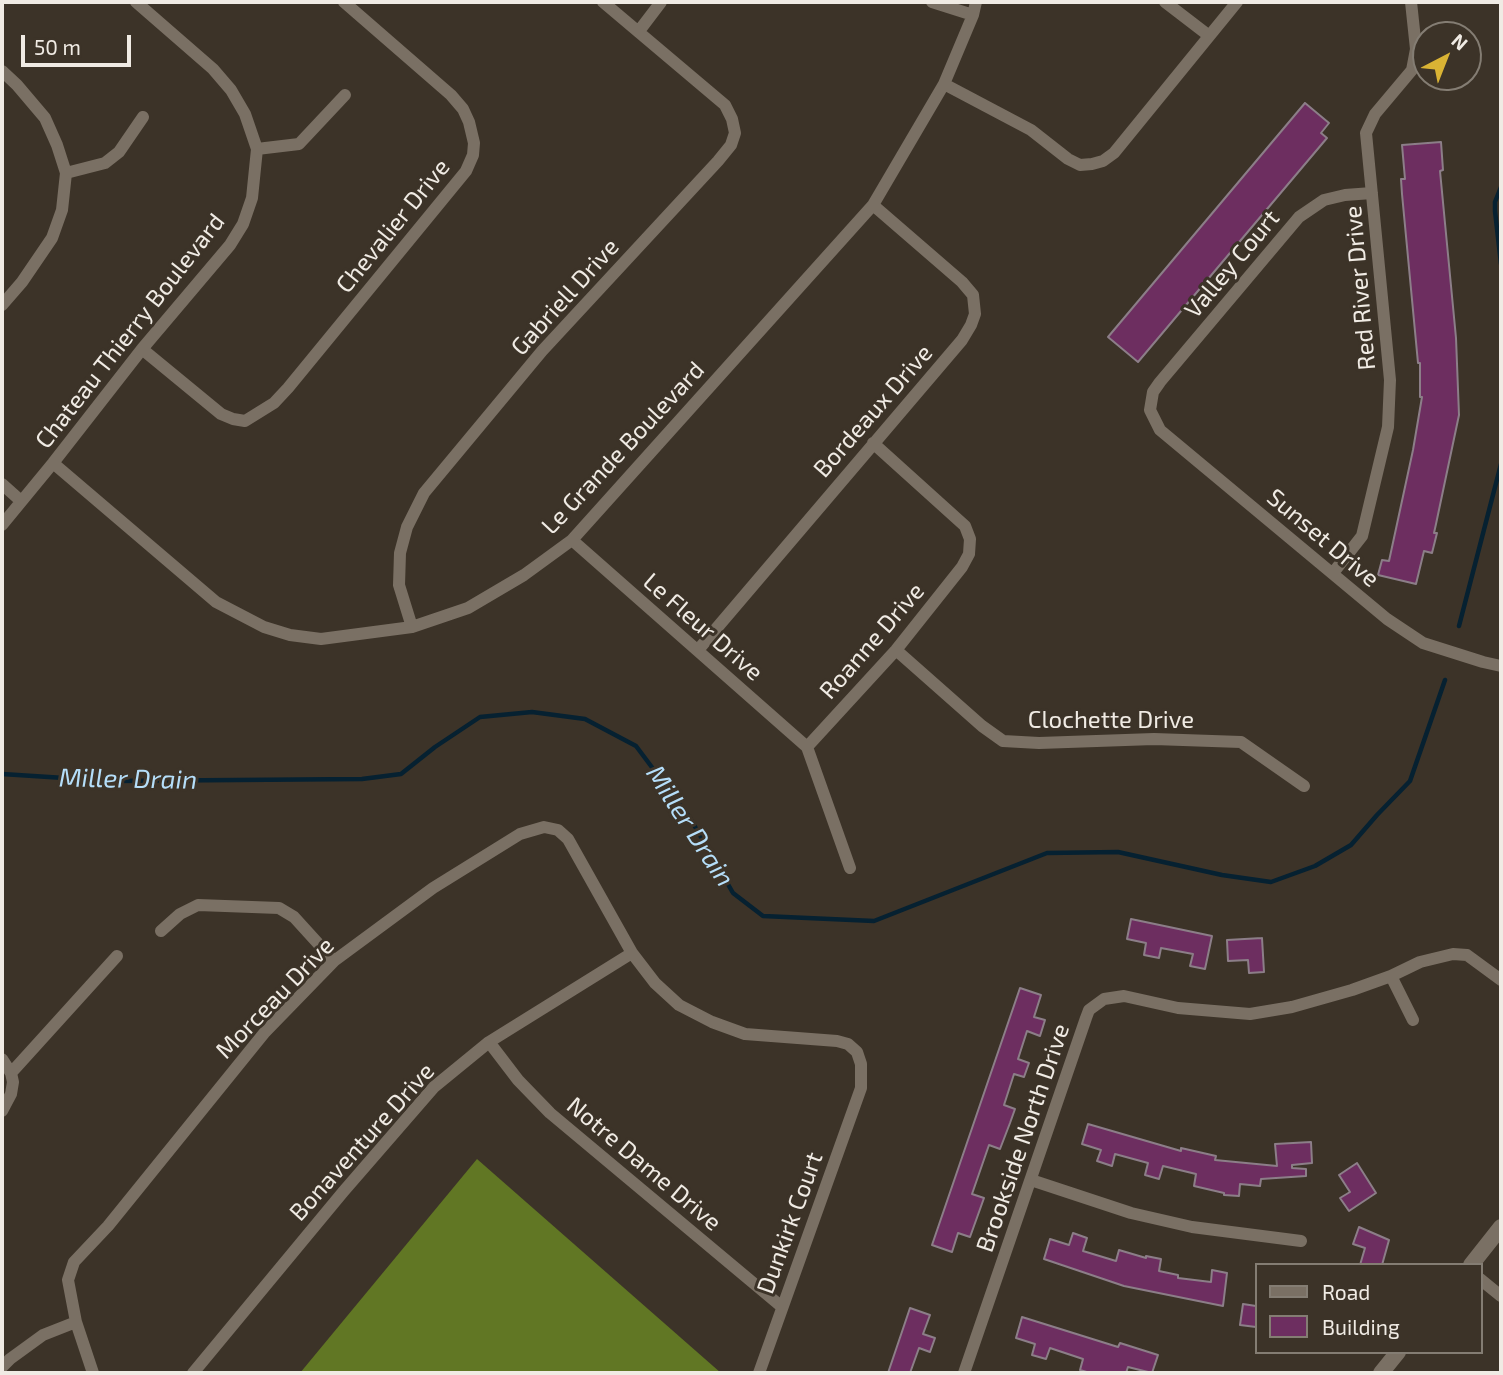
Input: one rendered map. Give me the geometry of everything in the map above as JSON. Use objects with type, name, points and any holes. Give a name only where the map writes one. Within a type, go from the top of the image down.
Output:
[{"type":"street","points":[[136,2],[213,69],[245,114],[257,149],[299,144],[345,95]]},
{"type":"street","name":"Chevalier Drive","points":[[142,349],[221,414],[245,421],[274,403],[466,171],[473,155],[474,143],[469,122],[451,95],[344,2]]},
{"type":"street","name":"Gabriell Drive","points":[[412,627],[399,585],[400,553],[407,527],[425,493],[542,351],[731,145],[735,134],[725,105],[603,2]]},
{"type":"street","points":[[639,31],[661,2]]},
{"type":"street","points":[[932,2],[974,8]]},
{"type":"street","points":[[1165,2],[1208,35]]},
{"type":"street","points":[[944,84],[1031,131],[1080,165],[1103,161],[1114,153],[1237,2]]},
{"type":"street","name":"Red River Drive","points":[[1333,573],[1362,536],[1388,427],[1390,380],[1366,133],[1375,114],[1412,70],[1416,49],[1412,2]]},
{"type":"street","name":"Le Grande Boulevard","points":[[53,463],[216,602],[241,616],[290,635],[321,639],[412,627],[468,608],[524,575],[572,540],[873,205],[944,84],[974,8]]},
{"type":"street","points":[[2,71],[45,118],[66,173],[62,210],[52,238],[22,282],[2,305]]},
{"type":"street","points":[[66,173],[106,163],[119,152],[143,117]]},
{"type":"street","name":"Chateau Thierry Boulevard","points":[[2,525],[142,349],[230,245],[243,223],[252,198],[257,149]]},
{"type":"street","name":"Valley Court","points":[[1150,401],[1160,382],[1299,217],[1324,200],[1372,193]]},
{"type":"street","name":"Bordeaux Drive","points":[[698,650],[962,340],[975,314],[974,295],[962,282],[873,205]]},
{"type":"street","name":"Sunset Drive","points":[[1150,401],[1153,419],[1160,430],[1387,619],[1423,643],[1501,666]]},
{"type":"street","name":"Roanne Drive","points":[[807,747],[895,650],[965,560],[970,539],[965,526],[873,443]]},
{"type":"street","points":[[2,484],[21,501]]},
{"type":"street","name":"Le Fleur Drive","points":[[572,540],[807,747]]},
{"type":"street","name":"Clochette Drive","points":[[895,650],[1003,741],[1039,743],[1154,739],[1241,742],[1304,786]]},
{"type":"street","points":[[807,747],[850,868]]},
{"type":"street","name":"Morceau Drive","points":[[93,1373],[76,1322],[68,1280],[74,1262],[108,1226],[265,1032],[334,961],[433,888],[520,834],[544,827],[558,830],[568,839],[632,953],[655,983],[679,1004],[712,1022],[745,1034],[848,1044],[857,1052],[861,1064],[861,1088]]},
{"type":"street","points":[[161,931],[180,914],[198,905],[279,908],[294,917],[334,961]]},
{"type":"street","name":"Bonaventure Drive","points":[[193,1373],[434,1087],[489,1042],[632,953]]},
{"type":"street","name":"Brookside North Drive","points":[[966,1373],[1089,1010],[1104,999],[1124,996],[1178,1008],[1250,1014],[1292,1007],[1391,976],[1420,962],[1453,954],[1467,955],[1501,980]]},
{"type":"street","points":[[11,1073],[117,956]]},
{"type":"street","points":[[1391,976],[1413,1020]]},
{"type":"street","name":"Notre Dame Drive","points":[[489,1042],[518,1080],[550,1113],[782,1307]]},
{"type":"street","points":[[2,1059],[13,1082],[11,1094],[2,1111]]},
{"type":"street","name":"Dunkirk Court","points":[[759,1373],[861,1088]]},
{"type":"street","points":[[1031,1180],[1131,1213],[1192,1227],[1301,1241]]},
{"type":"street","points":[[1473,1263],[1501,1227]]},
{"type":"street","points":[[1482,1281],[1501,1296]]},
{"type":"street","points":[[2,1367],[43,1335],[76,1322]]},
{"type":"street","points":[[1381,1373],[1396,1354]]},
{"type":"green space","points":[[477,1159],[721,1373],[300,1373]]},
{"type":"building","points":[[1305,103],[1329,123],[1321,133],[1327,138],[1138,362],[1108,337]]},
{"type":"building","points":[[1441,142],[1443,170],[1440,171],[1456,338],[1459,415],[1432,553],[1424,551],[1416,584],[1378,575],[1382,560],[1389,561],[1422,397],[1402,194],[1401,179],[1405,179],[1402,145]]},
{"type":"building","points":[[1131,919],[1212,936],[1205,969],[1190,966],[1193,954],[1161,948],[1159,958],[1144,955],[1146,943],[1127,939]]},
{"type":"building","points":[[1262,938],[1264,972],[1249,973],[1248,960],[1228,961],[1227,940]]},
{"type":"building","points":[[1020,988],[1041,995],[1034,1017],[1045,1020],[1040,1036],[1027,1031],[1018,1059],[1029,1063],[1024,1077],[1014,1074],[1004,1105],[1015,1109],[1000,1149],[989,1145],[972,1194],[984,1198],[970,1237],[958,1233],[952,1252],[932,1245]]},
{"type":"building","points":[[1088,1124],[1181,1151],[1181,1148],[1216,1156],[1215,1160],[1277,1166],[1275,1144],[1311,1142],[1312,1163],[1292,1165],[1292,1168],[1306,1169],[1306,1176],[1261,1179],[1260,1186],[1240,1184],[1239,1196],[1224,1195],[1194,1186],[1196,1174],[1163,1166],[1159,1179],[1145,1175],[1148,1163],[1115,1154],[1112,1166],[1097,1161],[1101,1150],[1082,1144]]},
{"type":"building","points":[[1357,1163],[1376,1193],[1349,1211],[1340,1198],[1350,1192],[1339,1175]]},
{"type":"building","points":[[1359,1227],[1389,1240],[1383,1263],[1361,1263],[1365,1248],[1353,1244]]},
{"type":"building","points":[[1073,1233],[1087,1238],[1083,1251],[1116,1261],[1119,1250],[1146,1258],[1161,1259],[1159,1271],[1178,1275],[1178,1278],[1211,1282],[1212,1270],[1227,1273],[1223,1306],[1124,1286],[1044,1259],[1050,1239],[1069,1245]]},
{"type":"building","points":[[1243,1304],[1254,1306],[1254,1327],[1240,1325]]},
{"type":"building","points":[[910,1308],[930,1315],[923,1334],[935,1338],[930,1352],[919,1348],[910,1373],[888,1373]]},
{"type":"building","points":[[1022,1317],[1118,1347],[1120,1343],[1158,1355],[1152,1373],[1128,1367],[1126,1373],[1090,1373],[1080,1370],[1083,1359],[1050,1348],[1046,1359],[1032,1355],[1035,1344],[1016,1338]]},
{"type":"waterway","name":"Miller Drain","points":[[1501,187],[1495,202],[1501,264]]},
{"type":"waterway","name":"Miller Drain","points":[[1459,626],[1501,464]]},
{"type":"waterway","name":"Miller Drain","points":[[2,774],[111,781],[362,779],[401,774],[480,717],[532,712],[585,719],[636,746],[690,818],[733,893],[763,916],[874,921],[1047,853],[1118,852],[1222,875],[1271,882],[1315,866],[1351,845],[1410,781],[1445,680]]}]
